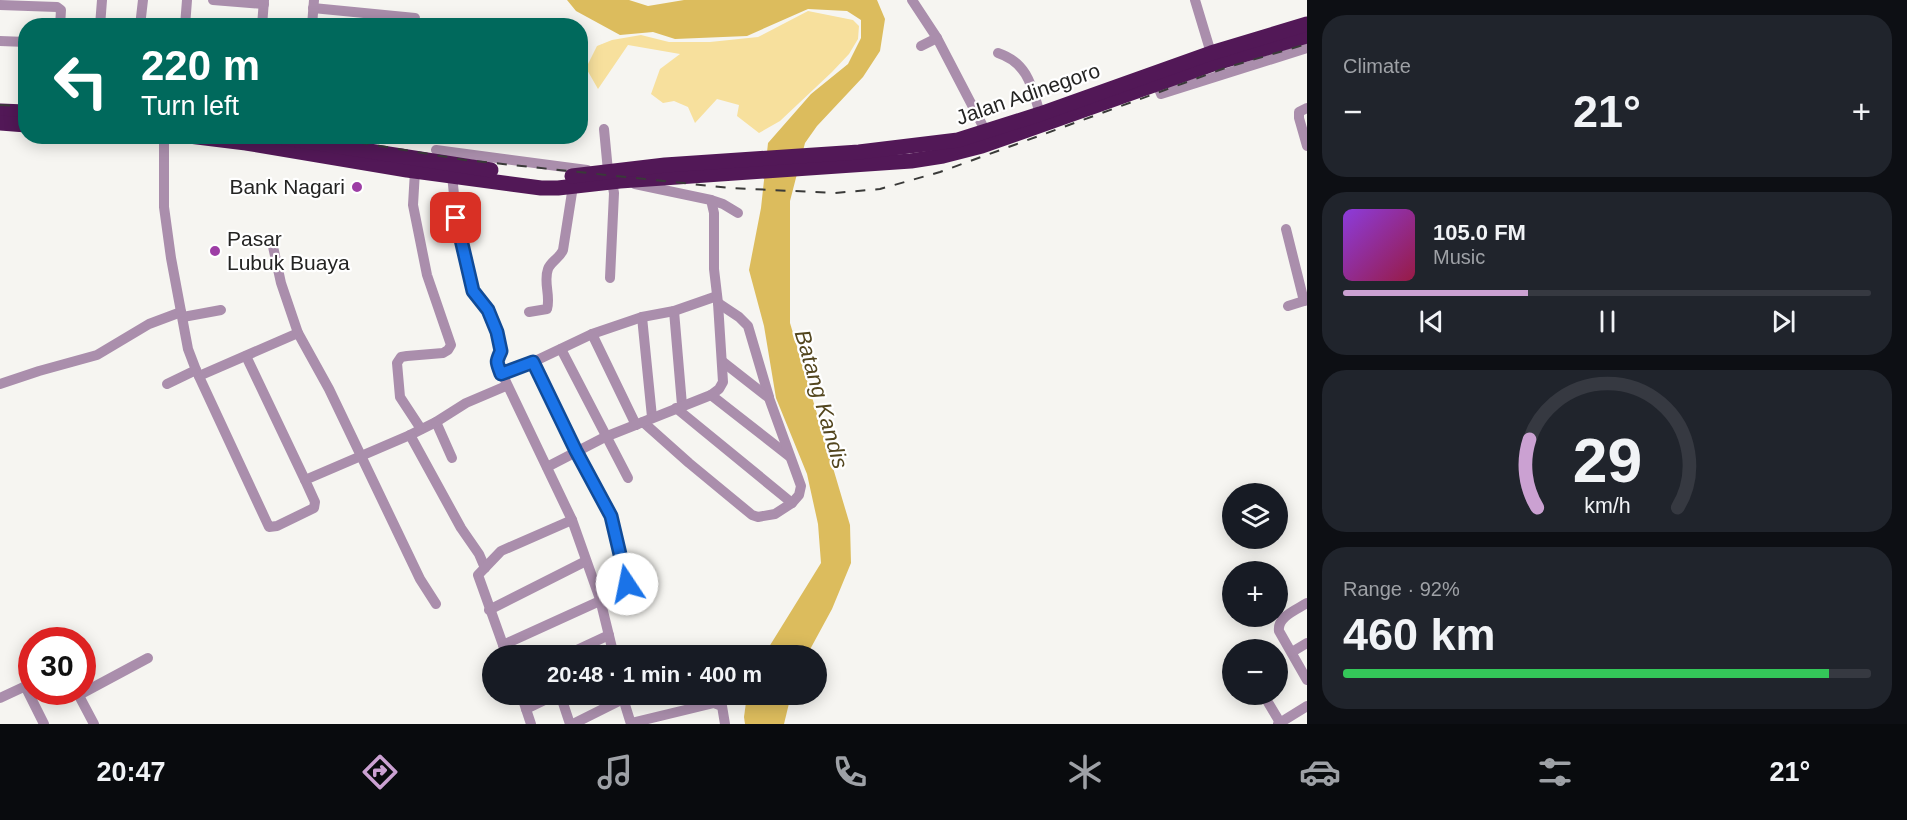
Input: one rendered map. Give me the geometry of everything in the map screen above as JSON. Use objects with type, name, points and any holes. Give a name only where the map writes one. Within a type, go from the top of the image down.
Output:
[{"type":"highway","name":"Jalan Adinegoro","points":[[805,161],[881,164],[943,156],[982,146],[1157,84],[1211,52],[1307,24]]},
{"type":"highway","name":"Jalan Adinegoro","points":[[611,177],[805,161],[958,140],[1182,68],[1307,36]]},
{"type":"highway","points":[[0,111],[18,112]]},
{"type":"highway","points":[[0,123],[18,124]]},
{"type":"highway","points":[[254,144],[386,160]]},
{"type":"highway","points":[[324,144],[452,175],[542,188],[573,186],[611,177]]},
{"type":"highway","points":[[410,166],[551,178],[611,177]]},
{"type":"street","points":[[101,18],[102,0]]},
{"type":"street","points":[[141,18],[143,0]]},
{"type":"street","points":[[186,18],[187,0]]},
{"type":"street","points":[[213,0],[264,2],[263,18]]},
{"type":"street","points":[[912,0],[937,39],[986,132]]},
{"type":"street","points":[[1196,0],[1211,52]]},
{"type":"street","points":[[313,4],[415,18]]},
{"type":"street","points":[[0,5],[57,7],[61,10],[60,18]]},
{"type":"street","points":[[921,46],[937,39]]},
{"type":"street","points":[[0,41],[18,42]]},
{"type":"street","points":[[1157,84],[1161,93],[1307,48]]},
{"type":"street","points":[[998,53],[1020,65],[1031,86],[1040,114]]},
{"type":"street","points":[[1307,108],[1299,112],[1299,118],[1307,146]]},
{"type":"street","points":[[604,129],[614,193],[610,278]]},
{"type":"street","points":[[164,144],[164,207],[188,349],[269,527],[277,526],[314,508],[315,502],[246,356]]},
{"type":"street","points":[[436,150],[611,177],[711,200],[738,213]]},
{"type":"street","points":[[410,166],[413,205],[427,275],[450,345],[443,353],[401,357],[397,363],[400,397],[421,429]]},
{"type":"street","points":[[452,175],[456,218],[473,291],[484,304],[497,332],[501,351],[497,356],[497,363],[572,520],[600,599],[611,645]]},
{"type":"street","points":[[529,312],[547,309],[547,270],[562,255],[573,186]]},
{"type":"street","points":[[547,467],[605,437],[711,395],[719,389],[723,382],[723,362],[714,269],[714,213],[711,200]]},
{"type":"street","points":[[1286,229],[1306,300],[1288,306]]},
{"type":"street","points":[[272,242],[281,283],[298,333],[329,389],[420,579],[436,604]]},
{"type":"street","points":[[501,374],[533,362],[592,334],[642,317],[718,300]]},
{"type":"street","points":[[592,334],[643,422],[752,515],[758,517],[776,514],[792,503],[799,495],[801,486],[769,398],[748,326],[718,300]]},
{"type":"street","points":[[0,384],[39,370],[97,355],[149,324],[182,315],[221,310]]},
{"type":"street","points":[[674,311],[679,407],[792,503]]},
{"type":"street","points":[[642,317],[643,422]]},
{"type":"street","points":[[167,384],[246,356],[298,333]]},
{"type":"street","points":[[561,349],[628,478]]},
{"type":"street","points":[[514,645],[600,599],[624,590],[627,584],[611,516],[576,451],[533,362]]},
{"type":"street","points":[[723,362],[769,398]]},
{"type":"street","points":[[305,480],[410,435],[466,403],[506,386]]},
{"type":"street","points":[[711,395],[789,457]]},
{"type":"street","points":[[436,422],[452,458]]},
{"type":"street","points":[[410,435],[485,568]]},
{"type":"street","points":[[503,645],[478,575],[501,551],[572,520]]},
{"type":"street","points":[[489,610],[586,561]]},
{"type":"street","points":[[1307,603],[1279,622],[1279,631],[1307,680]]},
{"type":"street","points":[[588,645],[609,635]]},
{"type":"street","points":[[1292,652],[1307,643]]},
{"type":"street","points":[[96,684],[148,658]]},
{"type":"street","points":[[0,698],[18,689]]},
{"type":"street","points":[[625,705],[631,724],[714,703],[722,706],[725,724]]},
{"type":"street","points":[[36,705],[44,724]]},
{"type":"street","points":[[84,705],[94,724]]},
{"type":"street","points":[[525,705],[531,724]]},
{"type":"street","points":[[526,709],[535,705]]},
{"type":"street","points":[[563,705],[571,724],[592,720],[612,705]]},
{"type":"street","points":[[1269,705],[1280,724],[1307,706]]},
{"type":"shaded area","points":[[567,0],[629,0],[648,6],[684,0],[877,0],[885,19],[880,51],[863,77],[817,126],[805,143],[790,201],[790,323],[850,525],[851,563],[832,609],[812,645],[770,645],[821,563],[818,524],[807,474],[776,398],[764,326],[749,270],[761,208],[768,143],[811,94],[848,64],[861,38],[861,20],[847,11],[808,9],[747,36],[675,39],[653,32],[620,35],[576,11]]},
{"type":"shaded area","points":[[808,11],[853,20],[859,26],[858,39],[849,54],[780,121],[759,133],[737,116],[739,105],[717,99],[695,123],[688,107],[674,101],[663,103],[651,94],[660,69],[680,54],[628,45],[598,89],[588,72],[588,64],[597,46],[612,40],[641,35],[669,42],[710,42],[758,37]]},
{"type":"shaded area","points":[[746,705],[789,705],[784,724],[745,724]]},
{"type":"railway","points":[[368,144],[465,160],[730,188],[835,193],[880,189],[940,172],[1228,67],[1307,44]]},
{"type":"railway","points":[[0,105],[18,106]]},
{"type":"place","name":"Bank Nagari","points":[[357,187]]},
{"type":"place","name":"Pasar Lubuk Buaya","points":[[215,251]]},
{"type":"route","points":[[456,218],[473,291],[488,310],[497,332],[501,351],[496,360],[501,374],[533,362],[576,451],[611,516],[627,584]]},
{"type":"water label","name":"Batang Kandis","points":[[822,399]]}]
